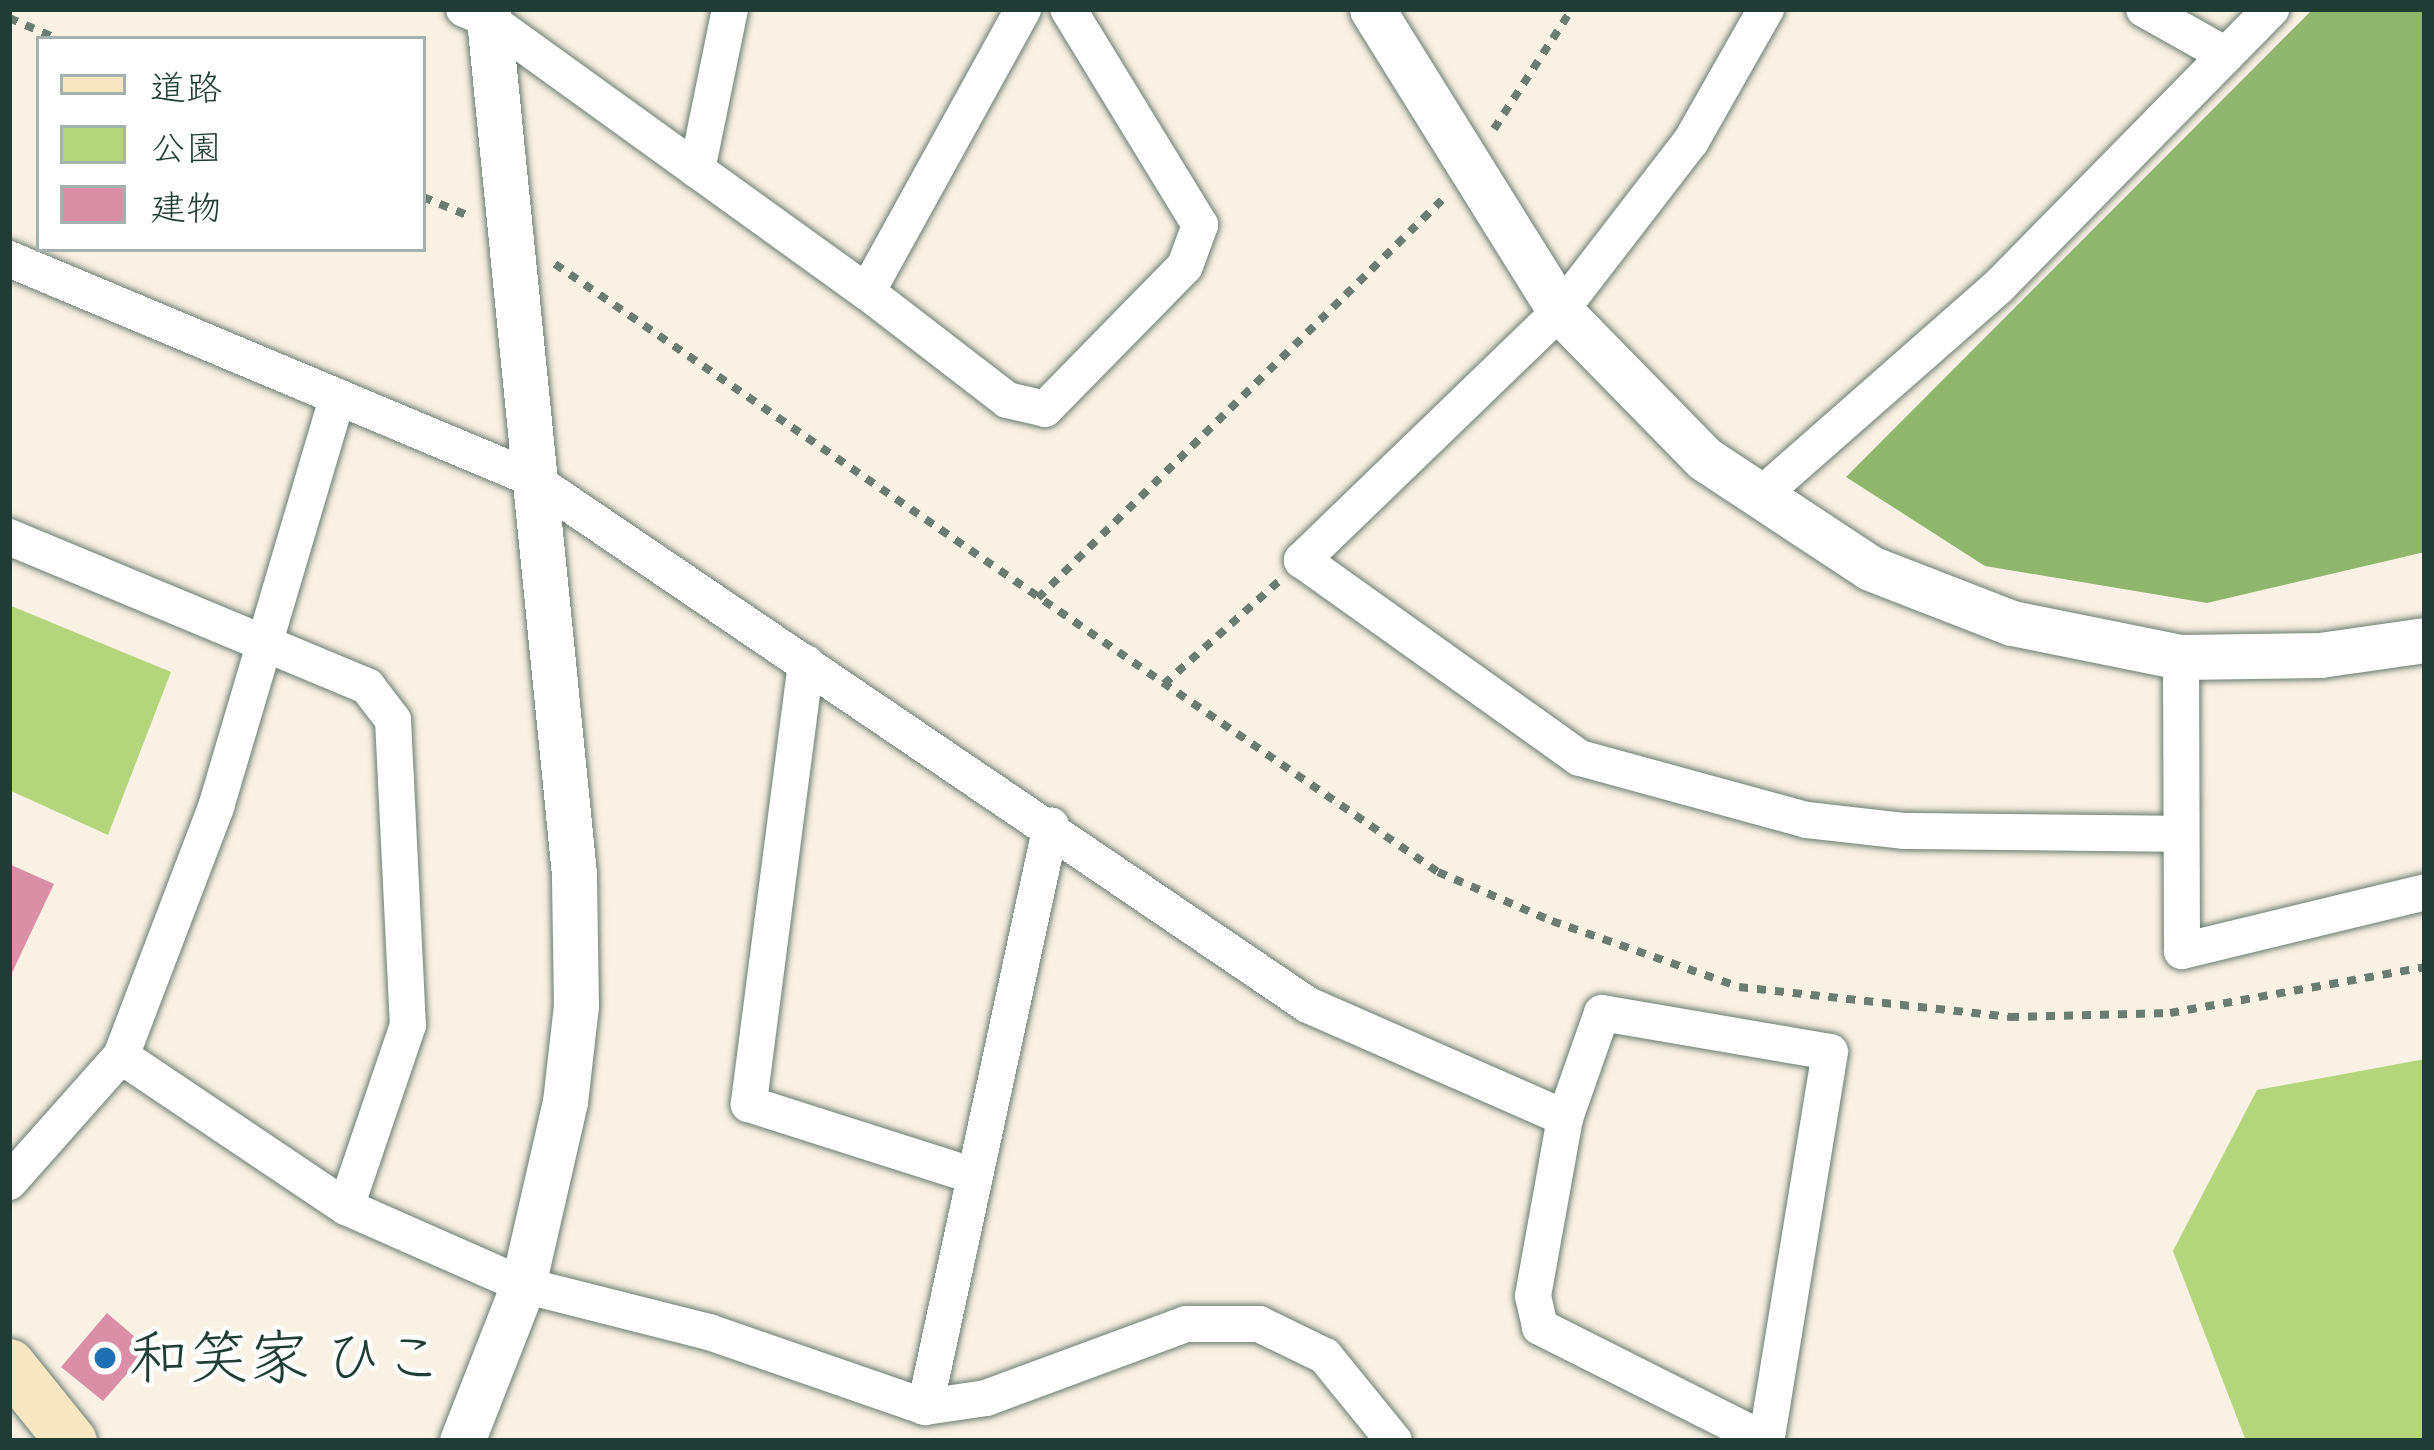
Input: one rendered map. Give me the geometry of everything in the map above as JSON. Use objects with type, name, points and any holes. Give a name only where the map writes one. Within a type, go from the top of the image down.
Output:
[{"type":"main road","points":[[16,1384],[71,1441]]},
{"type":"street","points":[[697,170],[730,9]]},
{"type":"street","points":[[867,292],[1023,9]]},
{"type":"street","points":[[480,12],[867,292],[1007,400],[1045,409],[1185,266],[1200,225],[1068,9]]},
{"type":"street","points":[[1372,9],[1560,311],[1647,406],[1760,497],[1870,568],[2012,622],[2181,657],[2320,655],[2425,640]]},
{"type":"street","points":[[1766,9],[1690,141],[1560,311],[1302,560],[1580,758],[1808,820],[1905,831],[2178,834]]},
{"type":"street","points":[[2144,9],[2226,55]]},
{"type":"street","points":[[1760,497],[2000,286],[2271,9]]},
{"type":"street","points":[[461,1441],[523,1285],[566,1102],[576,1005],[572,852],[509,234],[480,12]]},
{"type":"street","points":[[9,259],[531,478],[1052,825],[1308,1005],[1565,1118]]},
{"type":"street","points":[[9,1182],[122,1056],[216,807],[337,398]]},
{"type":"street","points":[[9,537],[367,686],[393,720],[408,1025],[346,1207]]},
{"type":"street","points":[[2181,657],[2178,834],[2182,951],[2425,892]]},
{"type":"street","points":[[806,663],[749,1104],[975,1176]]},
{"type":"street","points":[[925,1407],[1052,825]]},
{"type":"street","points":[[1602,1013],[1830,1052],[1767,1439],[1540,1327],[1533,1296],[1565,1118],[1602,1013]]},
{"type":"street","points":[[122,1056],[346,1207],[523,1285],[709,1333],[925,1407],[986,1398],[1186,1324],[1258,1324],[1325,1356],[1394,1441]]},
{"type":"path","points":[[1037,598],[1414,228],[1468,164],[1572,9]]},
{"type":"path","points":[[9,18],[51,36]]},
{"type":"path","points":[[509,234],[1438,872],[1739,987],[2010,1017],[2170,1013],[2425,967]]},
{"type":"path","points":[[1164,685],[1302,560]]},
{"type":"green space","points":[[2313,9],[2425,9],[2425,552],[2207,603],[1985,566],[1846,477]]},
{"type":"green space","points":[[9,605],[171,672],[108,835],[9,790]]},
{"type":"green space","points":[[2425,1059],[2425,1441],[2246,1441],[2173,1251],[2257,1090]]},
{"type":"building","points":[[9,864],[54,884],[9,979]]},
{"type":"building","name":"和笑家 ひこ","points":[[107,1313],[149,1349],[103,1401],[61,1367]]},
{"type":"place","name":"和笑家 ひこ","points":[[105,1358]]}]
